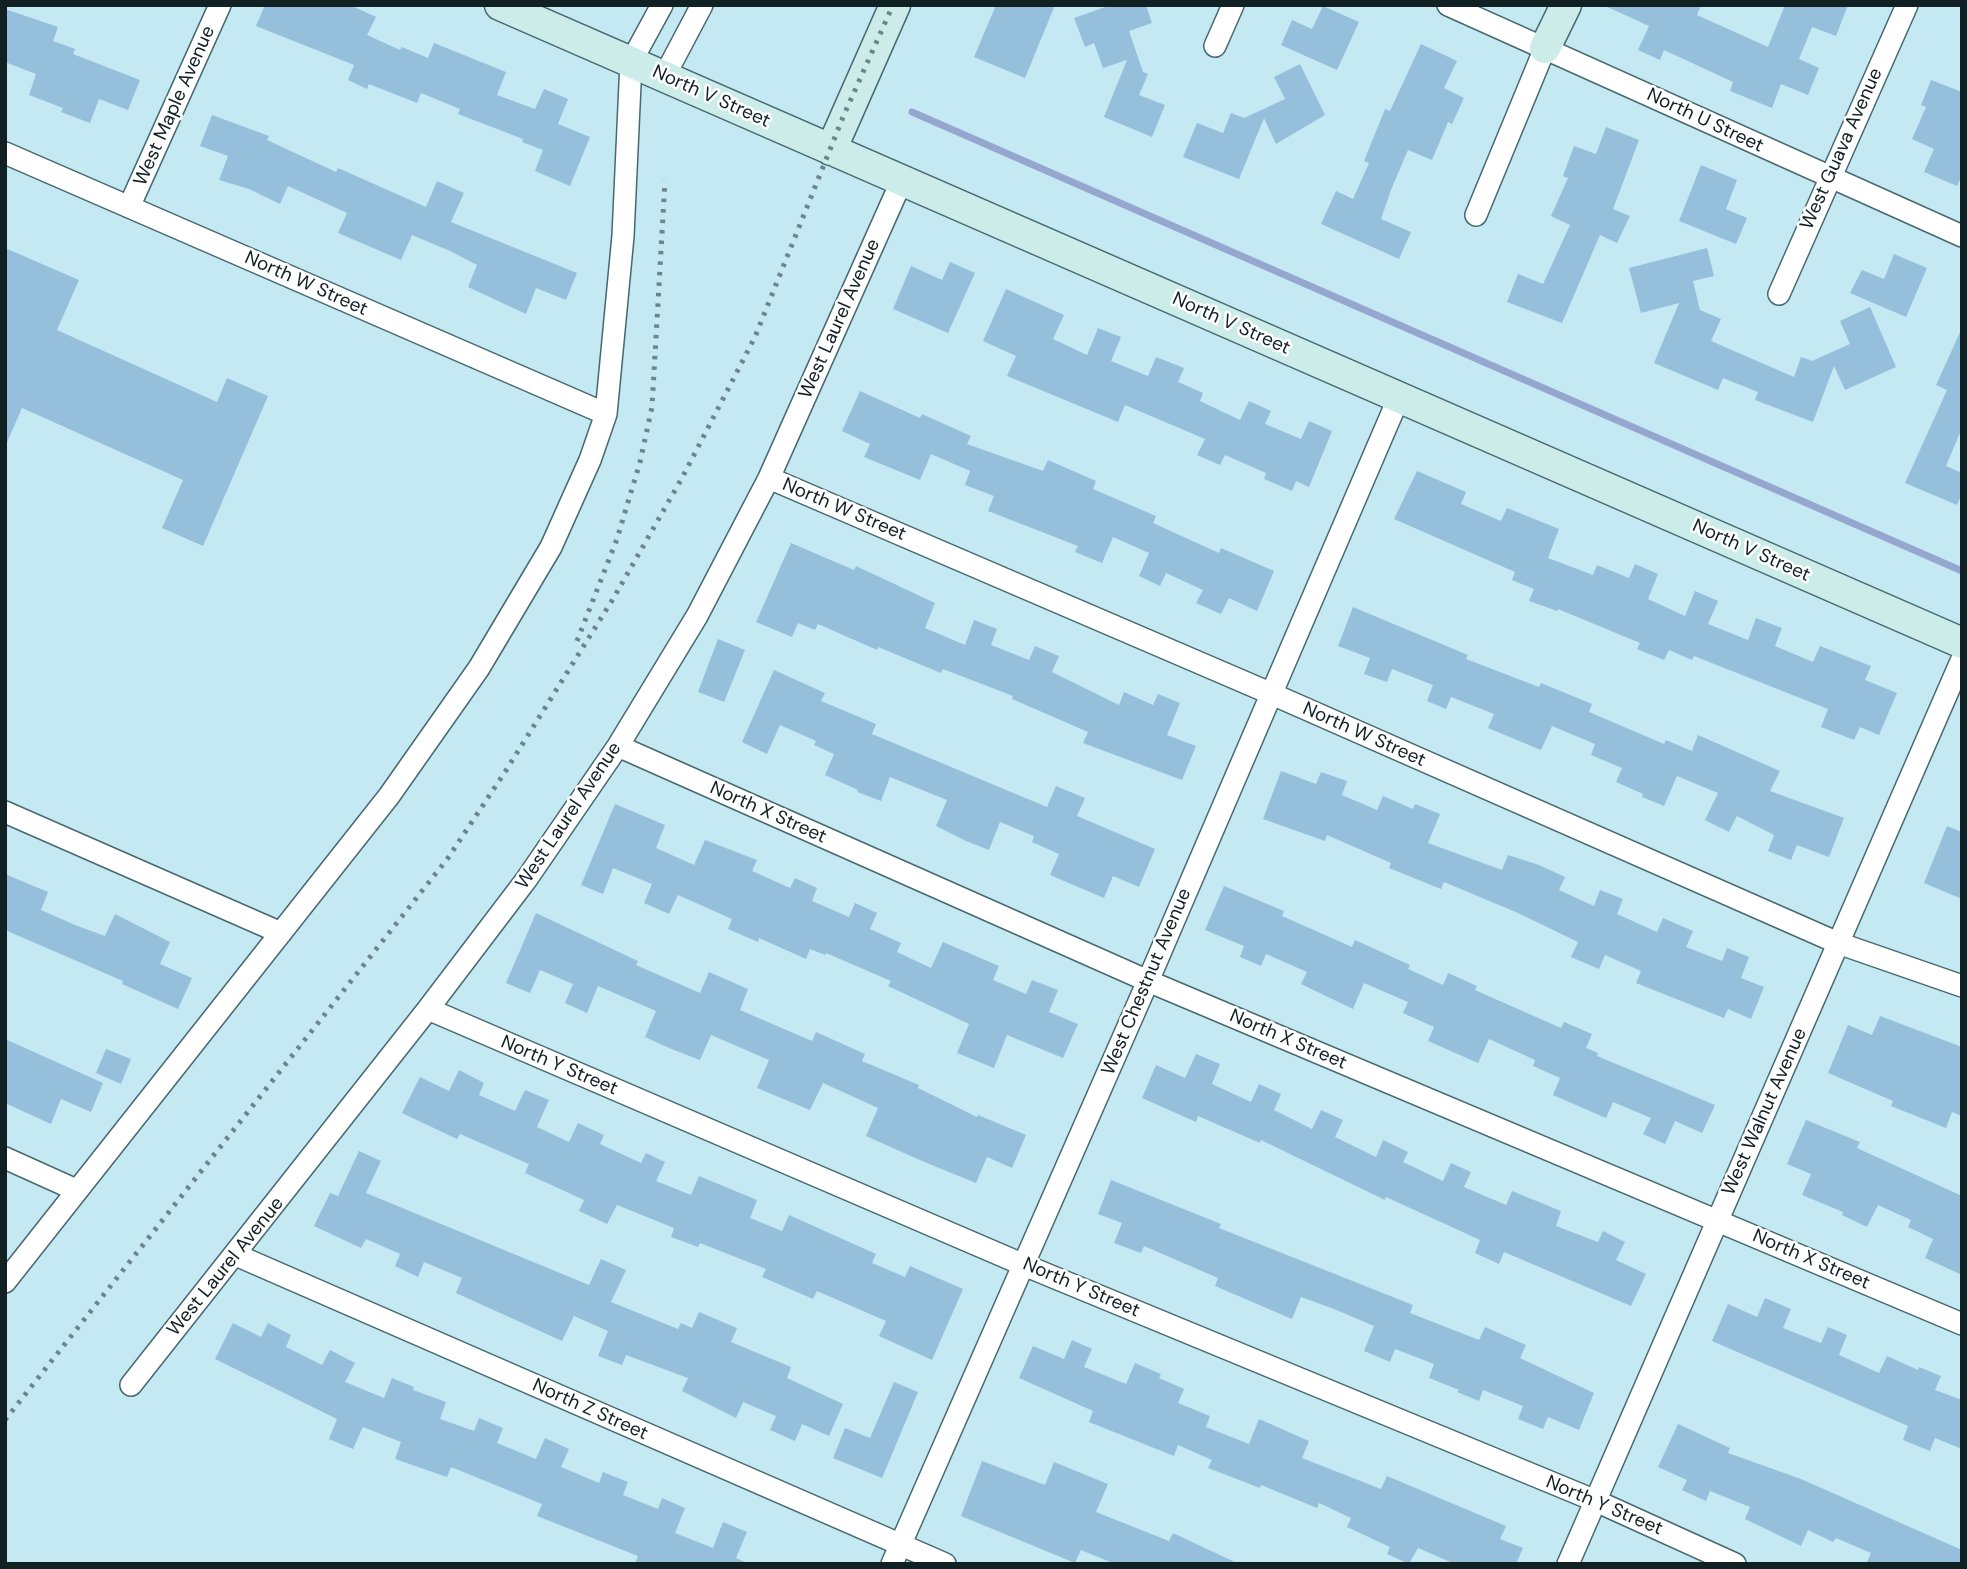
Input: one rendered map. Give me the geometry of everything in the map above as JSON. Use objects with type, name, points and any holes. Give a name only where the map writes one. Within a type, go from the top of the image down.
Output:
[{"type":"street","name":"West Maple Avenue","points":[[129,207],[220,5]]},
{"type":"street","name":"North V Street","points":[[500,5],[1962,643]]},
{"type":"street","points":[[5,1282],[389,796],[479,668],[551,547],[590,460],[606,414],[623,236],[631,62],[662,5]]},
{"type":"street","points":[[663,77],[702,5]]},
{"type":"street","points":[[831,150],[895,5]]},
{"type":"street","points":[[1215,46],[1233,5]]},
{"type":"street","name":"North U Street","points":[[1448,5],[1962,236]]},
{"type":"street","points":[[1476,215],[1545,48],[1566,5]]},
{"type":"street","name":"West Guava Avenue","points":[[1779,294],[1828,178],[1907,5]]},
{"type":"street","name":"North W Street","points":[[5,153],[606,414]]},
{"type":"street","name":"West Laurel Avenue","points":[[131,1385],[428,1009],[526,880],[618,746],[697,616],[769,478],[902,180]]},
{"type":"street","name":"West Chestnut Avenue","points":[[896,1554],[1148,981],[1399,397]]},
{"type":"street","name":"North W Street","points":[[769,478],[1272,694],[1838,943],[1962,986]]},
{"type":"street","name":"West Walnut Avenue","points":[[1568,1564],[1962,659]]},
{"type":"street","name":"North X Street","points":[[618,746],[1148,981],[1962,1324]]},
{"type":"street","points":[[5,812],[282,933]]},
{"type":"street","name":"North Y Street","points":[[428,1009],[1024,1265],[1596,1501],[1735,1564]]},
{"type":"street","points":[[5,1158],[76,1190]]},
{"type":"street","name":"North Z Street","points":[[236,1255],[896,1554],[945,1564]]},
{"type":"building","points":[[265,5],[350,5],[376,17],[367,35],[400,50],[402,47],[428,58],[434,43],[506,72],[497,95],[535,109],[544,89],[568,99],[558,124],[590,137],[570,186],[535,171],[543,150],[522,142],[523,139],[458,114],[460,109],[421,93],[417,103],[369,84],[367,89],[348,80],[354,65],[256,26]]},
{"type":"building","points":[[996,5],[1055,5],[1025,78],[974,57]]},
{"type":"building","points":[[1111,5],[1146,5],[1152,23],[1129,31],[1143,72],[1148,74],[1139,95],[1165,105],[1152,137],[1104,117],[1127,60],[1103,68],[1094,43],[1085,47],[1074,18]]},
{"type":"building","points":[[1603,5],[1701,5],[1697,15],[1768,47],[1785,5],[1848,5],[1836,36],[1812,27],[1799,59],[1819,68],[1808,95],[1781,84],[1772,108],[1730,91],[1733,82],[1664,50],[1660,60],[1638,50],[1649,26]]},
{"type":"building","points":[[1323,6],[1359,22],[1337,70],[1281,45],[1292,20],[1312,29]]},
{"type":"building","points":[[5,9],[58,27],[53,41],[75,49],[73,54],[140,80],[128,110],[99,99],[90,123],[61,112],[63,108],[29,95],[36,74],[5,62]]},
{"type":"building","points":[[1421,44],[1457,61],[1444,88],[1464,98],[1452,124],[1448,122],[1432,160],[1408,150],[1391,190],[1381,219],[1411,232],[1399,259],[1321,224],[1336,191],[1353,199],[1369,163],[1364,161],[1385,109],[1390,111]]},
{"type":"building","points":[[1300,64],[1325,115],[1276,144],[1264,118],[1239,179],[1183,157],[1197,123],[1223,133],[1231,113],[1244,118],[1285,99],[1274,77]]},
{"type":"building","points":[[1931,80],[1962,92],[1962,175],[1957,186],[1924,172],[1934,149],[1912,139],[1926,107],[1921,105]]},
{"type":"building","points":[[212,115],[269,136],[267,140],[336,172],[338,168],[426,207],[437,181],[464,193],[451,222],[577,273],[566,300],[536,288],[526,314],[468,287],[477,265],[450,251],[412,235],[401,260],[338,233],[347,213],[288,186],[280,204],[249,189],[219,180],[228,156],[200,146]]},
{"type":"building","points":[[1606,127],[1639,140],[1613,209],[1630,216],[1617,243],[1600,235],[1562,323],[1507,302],[1518,274],[1543,284],[1570,225],[1551,216],[1568,178],[1563,176],[1574,146],[1596,154]]},
{"type":"building","points":[[1701,165],[1737,180],[1726,209],[1747,218],[1736,244],[1679,221]]},
{"type":"building","points":[[5,248],[79,280],[57,330],[217,402],[227,378],[268,396],[203,546],[162,528],[183,480],[22,408],[5,447]]},
{"type":"building","points":[[1707,248],[1714,276],[1693,281],[1700,310],[1721,319],[1711,341],[1794,377],[1801,357],[1812,361],[1850,344],[1840,321],[1870,307],[1896,367],[1845,390],[1834,366],[1813,422],[1755,400],[1758,392],[1723,378],[1718,390],[1654,363],[1679,303],[1641,313],[1629,268]]},
{"type":"building","points":[[1894,254],[1927,268],[1906,317],[1850,293],[1862,270],[1884,279]]},
{"type":"building","points":[[950,262],[975,273],[948,333],[893,309],[911,266],[942,280]]},
{"type":"building","points":[[1006,289],[1064,315],[1053,339],[1087,355],[1098,328],[1121,337],[1111,361],[1148,376],[1156,357],[1184,368],[1178,382],[1203,393],[1200,401],[1240,420],[1249,401],[1271,411],[1265,424],[1301,439],[1309,421],[1332,431],[1309,487],[1296,481],[1292,491],[1264,479],[1266,473],[1225,455],[1220,465],[1197,455],[1205,439],[1125,405],[1118,422],[1007,376],[1016,356],[983,341]]},
{"type":"building","points":[[1962,328],[1962,428],[1946,466],[1962,473],[1962,494],[1957,505],[1905,483],[1947,390],[1936,385]]},
{"type":"building","points":[[860,391],[920,418],[922,414],[971,436],[967,444],[1043,471],[1048,460],[1096,481],[1093,489],[1156,516],[1153,523],[1219,553],[1221,548],[1274,571],[1257,611],[1229,598],[1221,614],[1196,603],[1203,590],[1166,573],[1160,586],[1139,576],[1149,553],[1113,537],[1102,563],[1075,552],[1078,546],[988,511],[994,496],[965,485],[970,471],[931,454],[920,480],[864,457],[870,444],[842,431]]},
{"type":"building","points":[[1417,471],[1466,492],[1461,504],[1501,521],[1507,508],[1559,529],[1548,558],[1593,575],[1597,565],[1629,578],[1635,564],[1658,574],[1648,599],[1685,616],[1695,591],[1718,601],[1708,624],[1748,640],[1756,618],[1782,628],[1775,646],[1813,662],[1820,646],[1871,666],[1865,680],[1897,693],[1879,735],[1860,727],[1854,740],[1821,727],[1828,709],[1694,656],[1692,660],[1669,650],[1664,660],[1637,649],[1640,643],[1558,609],[1557,611],[1529,601],[1534,589],[1512,580],[1515,572],[1394,519]]},
{"type":"building","points":[[791,543],[854,570],[856,566],[935,603],[925,628],[965,645],[974,620],[997,629],[991,645],[1029,660],[1035,646],[1059,656],[1052,672],[1119,705],[1124,692],[1153,705],[1158,694],[1180,703],[1167,735],[1196,746],[1182,780],[1083,743],[1088,732],[1012,699],[1013,696],[943,669],[941,673],[878,647],[877,650],[818,624],[815,630],[798,623],[792,637],[756,622]]},
{"type":"building","points":[[1353,607],[1468,655],[1466,659],[1539,687],[1541,683],[1592,704],[1589,712],[1664,744],[1666,740],[1692,751],[1698,735],[1780,771],[1770,791],[1844,818],[1829,857],[1797,845],[1791,860],[1768,851],[1774,835],[1737,816],[1729,832],[1705,820],[1718,793],[1677,776],[1664,806],[1642,797],[1643,794],[1616,782],[1622,768],[1591,755],[1595,744],[1552,726],[1541,750],[1488,728],[1494,714],[1451,697],[1446,709],[1427,701],[1433,685],[1392,669],[1387,682],[1364,674],[1370,658],[1338,646]]},
{"type":"building","points":[[718,639],[745,650],[724,702],[698,692]]},
{"type":"building","points":[[774,670],[825,693],[821,701],[876,724],[872,734],[1047,807],[1056,786],[1085,798],[1077,816],[1155,849],[1139,887],[1113,876],[1104,898],[1050,875],[1059,854],[1032,842],[1034,836],[1000,822],[989,850],[966,841],[936,826],[947,800],[890,777],[881,801],[857,792],[858,790],[825,775],[834,754],[814,745],[816,741],[780,725],[767,754],[742,742]]},
{"type":"building","points":[[1281,771],[1316,784],[1321,772],[1347,781],[1342,795],[1377,810],[1383,796],[1413,809],[1415,804],[1440,814],[1428,843],[1502,870],[1508,855],[1539,865],[1565,877],[1559,890],[1594,906],[1600,890],[1623,899],[1617,914],[1657,932],[1663,918],[1693,931],[1686,947],[1722,961],[1727,948],[1749,957],[1741,978],[1764,987],[1751,1019],[1728,1009],[1724,1018],[1636,983],[1641,971],[1605,955],[1599,969],[1571,957],[1578,942],[1518,913],[1444,882],[1441,889],[1389,868],[1391,863],[1327,835],[1325,841],[1263,819]]},
{"type":"building","points":[[615,804],[665,825],[656,848],[694,865],[705,840],[757,860],[752,871],[790,888],[795,878],[817,888],[812,901],[849,917],[855,903],[877,913],[870,929],[901,943],[897,952],[931,968],[943,942],[999,966],[993,980],[1026,994],[1032,980],[1058,990],[1049,1012],[1078,1024],[1063,1058],[1007,1035],[994,1068],[957,1053],[969,1024],[888,986],[891,981],[826,953],[825,955],[810,949],[806,959],[759,938],[758,942],[728,929],[732,919],[678,895],[669,914],[644,903],[652,884],[613,868],[603,894],[581,885]]},
{"type":"building","points":[[1947,826],[1962,832],[1962,899],[1924,883]]},
{"type":"building","points":[[5,874],[48,892],[41,910],[75,925],[105,936],[115,914],[170,942],[160,964],[192,978],[178,1009],[122,984],[123,981],[5,930]]},
{"type":"building","points":[[1224,886],[1284,911],[1282,916],[1352,947],[1355,940],[1410,965],[1408,969],[1443,985],[1448,973],[1477,986],[1475,990],[1561,1028],[1564,1022],[1592,1034],[1586,1048],[1598,1053],[1597,1056],[1715,1105],[1702,1133],[1675,1121],[1665,1144],[1643,1134],[1651,1118],[1613,1102],[1606,1118],[1553,1095],[1560,1078],[1533,1066],[1535,1060],[1489,1039],[1478,1063],[1428,1041],[1434,1027],[1403,1013],[1408,1002],[1364,983],[1353,1009],[1301,984],[1307,972],[1266,954],[1261,966],[1240,957],[1244,946],[1205,930]]},
{"type":"building","points":[[536,913],[638,961],[636,965],[700,993],[709,972],[748,989],[740,1010],[812,1041],[816,1032],[865,1054],[862,1061],[919,1085],[918,1088],[977,1117],[978,1115],[1026,1135],[1012,1168],[987,1157],[976,1183],[922,1161],[866,1136],[878,1108],[823,1083],[810,1110],[757,1088],[769,1060],[711,1035],[700,1060],[669,1048],[645,1037],[656,1011],[598,986],[587,1013],[565,1003],[573,984],[540,970],[530,993],[506,983]]},
{"type":"building","points":[[1880,1016],[1962,1047],[1962,1116],[1952,1112],[1946,1128],[1891,1106],[1893,1101],[1828,1073],[1848,1025],[1872,1035]]},
{"type":"building","points":[[5,1039],[103,1083],[91,1112],[61,1099],[51,1124],[5,1103]]},
{"type":"building","points":[[106,1049],[131,1059],[121,1084],[96,1073]]},
{"type":"building","points":[[1196,1054],[1220,1064],[1212,1084],[1251,1102],[1259,1084],[1281,1094],[1274,1110],[1312,1129],[1321,1110],[1343,1120],[1335,1137],[1376,1157],[1383,1140],[1408,1152],[1403,1162],[1443,1181],[1451,1163],[1471,1172],[1464,1187],[1506,1205],[1512,1191],[1561,1211],[1556,1226],[1598,1242],[1603,1231],[1625,1242],[1616,1260],[1646,1274],[1631,1306],[1504,1252],[1499,1264],[1475,1253],[1480,1240],[1386,1197],[1385,1200],[1261,1140],[1260,1143],[1198,1116],[1196,1122],[1142,1098],[1156,1065],[1185,1078]]},
{"type":"building","points":[[459,1070],[484,1083],[479,1095],[515,1111],[525,1090],[549,1100],[537,1127],[569,1142],[578,1123],[604,1135],[600,1144],[641,1163],[646,1153],[665,1162],[656,1181],[691,1195],[699,1176],[757,1200],[750,1218],[782,1231],[789,1215],[876,1254],[872,1263],[905,1277],[910,1266],[963,1289],[932,1360],[879,1336],[886,1321],[817,1291],[813,1299],[762,1277],[766,1269],[700,1243],[698,1247],[671,1237],[674,1228],[617,1205],[607,1224],[579,1211],[584,1200],[525,1173],[529,1164],[460,1134],[457,1139],[402,1113],[420,1077],[449,1091]]},
{"type":"building","points":[[1806,1120],[1860,1142],[1857,1148],[1962,1196],[1962,1275],[1925,1258],[1933,1239],[1908,1227],[1911,1220],[1878,1205],[1867,1227],[1842,1215],[1843,1212],[1802,1195],[1811,1174],[1787,1164]]},
{"type":"building","points":[[359,1151],[381,1161],[366,1193],[589,1285],[601,1259],[626,1270],[611,1302],[678,1329],[681,1323],[692,1328],[699,1312],[737,1328],[731,1342],[791,1367],[787,1378],[843,1404],[829,1436],[802,1424],[795,1441],[770,1430],[776,1416],[743,1402],[736,1418],[682,1391],[688,1378],[626,1355],[622,1365],[598,1356],[608,1331],[574,1316],[562,1341],[456,1293],[462,1278],[424,1262],[418,1277],[395,1266],[400,1254],[366,1239],[361,1248],[314,1226],[330,1193],[338,1196]]},
{"type":"building","points":[[1111,1180],[1221,1224],[1219,1228],[1413,1305],[1410,1313],[1479,1340],[1485,1327],[1526,1345],[1520,1358],[1594,1393],[1579,1430],[1548,1417],[1543,1429],[1518,1419],[1523,1406],[1483,1390],[1479,1401],[1457,1392],[1459,1390],[1429,1378],[1434,1364],[1395,1349],[1390,1362],[1364,1351],[1374,1326],[1334,1309],[1301,1297],[1292,1319],[1215,1286],[1218,1278],[1144,1246],[1141,1253],[1114,1243],[1122,1223],[1098,1214]]},
{"type":"building","points":[[1765,1298],[1791,1309],[1783,1328],[1821,1343],[1828,1327],[1847,1335],[1839,1355],[1879,1373],[1887,1356],[1918,1370],[1919,1367],[1941,1376],[1935,1390],[1962,1400],[1962,1449],[1935,1438],[1930,1451],[1903,1440],[1908,1426],[1712,1341],[1728,1304],[1757,1317]]},
{"type":"building","points":[[233,1323],[261,1337],[268,1323],[291,1335],[286,1347],[322,1365],[330,1350],[355,1363],[345,1382],[384,1398],[392,1378],[414,1387],[413,1390],[446,1402],[440,1419],[474,1431],[479,1418],[503,1428],[497,1443],[536,1459],[545,1438],[569,1449],[561,1467],[599,1483],[603,1472],[628,1482],[623,1495],[658,1509],[662,1498],[685,1508],[675,1533],[713,1548],[723,1522],[747,1532],[736,1558],[749,1564],[635,1564],[638,1556],[537,1516],[542,1504],[451,1467],[447,1477],[395,1459],[401,1442],[363,1427],[353,1449],[329,1439],[337,1419],[215,1359]]},
{"type":"building","points":[[1072,1340],[1092,1349],[1084,1367],[1126,1384],[1135,1363],[1161,1374],[1159,1378],[1184,1389],[1178,1403],[1210,1416],[1206,1427],[1249,1444],[1259,1419],[1309,1441],[1302,1458],[1381,1489],[1387,1476],[1506,1526],[1500,1539],[1523,1548],[1516,1564],[1455,1564],[1418,1548],[1409,1564],[1387,1554],[1390,1547],[1347,1527],[1351,1518],[1319,1503],[1317,1508],[1261,1485],[1260,1488],[1208,1468],[1212,1460],[1178,1445],[1174,1456],[1089,1422],[1093,1411],[1019,1378],[1033,1346],[1064,1359]]},
{"type":"building","points":[[894,1382],[918,1392],[882,1478],[833,1458],[845,1428],[870,1438]]},
{"type":"building","points":[[1678,1424],[1730,1448],[1728,1453],[1801,1479],[1962,1550],[1962,1564],[1866,1564],[1871,1553],[1836,1538],[1833,1542],[1808,1530],[1801,1546],[1745,1519],[1750,1507],[1710,1491],[1706,1501],[1682,1490],[1687,1480],[1658,1467]]},
{"type":"building","points":[[982,1461],[1045,1485],[1054,1462],[1108,1484],[1096,1512],[1169,1541],[1173,1533],[1239,1564],[1115,1564],[1081,1550],[1075,1563],[961,1516]]},
{"type":"waterway","points":[[912,112],[1962,571]]},
{"type":"railway","points":[[5,1420],[448,858],[505,772],[613,599],[682,478],[755,337],[843,117],[893,5]]},
{"type":"railway","points":[[577,641],[617,539],[640,462],[652,407],[665,181]]}]
